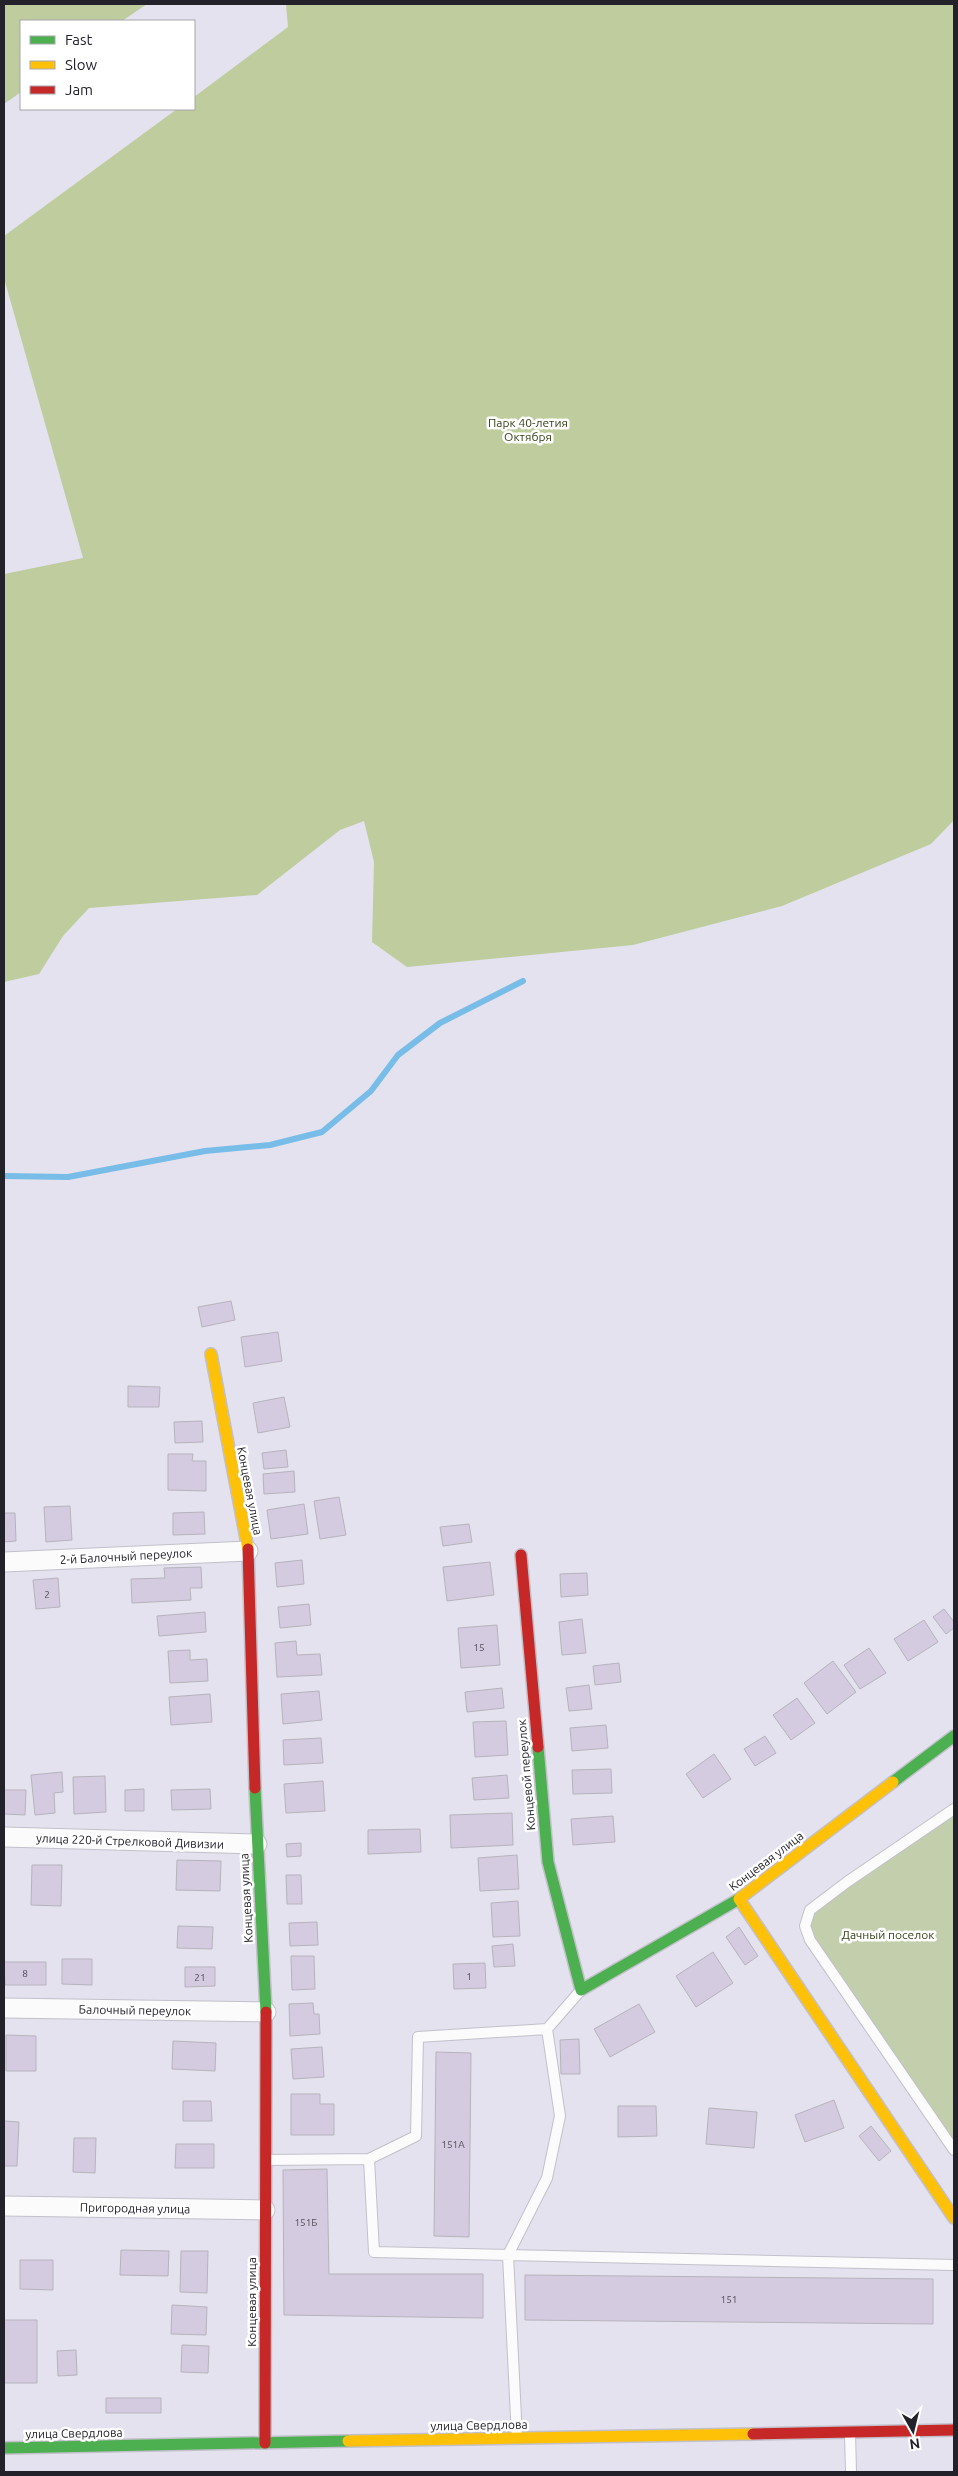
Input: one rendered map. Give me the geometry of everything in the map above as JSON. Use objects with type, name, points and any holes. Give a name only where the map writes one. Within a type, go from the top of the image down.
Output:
[{"type":"street","name":"Концевая улица","points":[[210,1354],[248,1551],[257,1844],[266,2012],[264,2443]]},
{"type":"street","name":"2-й Балочный переулок","points":[[4,1562],[248,1551]]},
{"type":"street","name":"Концевой переулок","points":[[521,1555],[548,1862],[581,1990]]},
{"type":"street","name":"Концевая улица","points":[[581,1990],[739,1899],[954,1736]]},
{"type":"street","name":"улица 220-й Стрелковой Дивизии","points":[[4,1837],[257,1844]]},
{"type":"street","points":[[739,1899],[954,2218]]},
{"type":"street","name":"Балочный переулок","points":[[4,2008],[266,2012]]},
{"type":"street","name":"Пригородная улица","points":[[4,2206],[265,2210]]},
{"type":"street","name":"улица Свердлова","points":[[4,2448],[954,2430]]},
{"type":"lane","points":[[954,1809],[847,1882],[810,1910],[805,1926],[810,1940],[954,2150]]},
{"type":"lane","points":[[265,2160],[369,2159],[416,2136],[418,2036],[547,2029],[581,1990]]},
{"type":"lane","points":[[517,2438],[508,2255],[547,2178],[560,2116],[547,2029]]},
{"type":"lane","points":[[369,2159],[374,2252],[954,2265]]},
{"type":"lane","points":[[850,2431],[851,2472]]},
{"type":"green space","points":[[4,4],[147,4],[123,20],[20,20],[20,93],[4,104]]},
{"type":"green space","name":"Парк 40-летия Октября","points":[[286,4],[954,4],[954,820],[931,844],[782,906],[633,945],[407,967],[372,942],[374,862],[364,821],[340,830],[257,895],[89,908],[63,936],[39,974],[4,982],[4,574],[83,558],[4,278],[4,236],[176,110],[195,110],[195,96],[288,27]]},
{"type":"green space","name":"Дачный поселок","points":[[954,1809],[954,2150],[810,1940],[810,1910]]},
{"type":"building","points":[[231,1301],[235,1320],[202,1327],[198,1307]]},
{"type":"building","points":[[278,1332],[282,1361],[245,1367],[241,1337]]},
{"type":"building","points":[[128,1386],[160,1387],[159,1407],[128,1407]]},
{"type":"building","points":[[284,1397],[290,1427],[258,1433],[253,1403]]},
{"type":"building","points":[[202,1421],[203,1442],[175,1443],[174,1422]]},
{"type":"building","points":[[286,1450],[288,1467],[264,1469],[262,1453]]},
{"type":"building","points":[[168,1454],[193,1454],[192,1461],[206,1461],[206,1491],[168,1490]]},
{"type":"building","points":[[294,1471],[295,1492],[264,1494],[263,1474]]},
{"type":"building","points":[[339,1497],[346,1535],[320,1539],[314,1501]]},
{"type":"building","points":[[304,1504],[308,1534],[271,1539],[267,1510]]},
{"type":"building","points":[[70,1506],[72,1540],[46,1542],[44,1507]]},
{"type":"building","points":[[204,1512],[205,1534],[173,1535],[173,1513]]},
{"type":"building","points":[[4,1513],[15,1513],[16,1541],[4,1542]]},
{"type":"building","points":[[469,1524],[472,1542],[443,1546],[440,1527]]},
{"type":"building","points":[[302,1560],[304,1584],[277,1587],[275,1563]]},
{"type":"building","points":[[490,1562],[494,1595],[447,1601],[443,1567]]},
{"type":"building","points":[[201,1567],[202,1588],[190,1588],[191,1600],[132,1603],[131,1579],[165,1578],[164,1568]]},
{"type":"building","points":[[587,1573],[588,1595],[561,1597],[560,1574]]},
{"type":"building","points":[[58,1578],[60,1607],[36,1609],[33,1580]]},
{"type":"building","points":[[309,1604],[311,1625],[280,1628],[278,1607]]},
{"type":"building","points":[[944,1609],[954,1622],[954,1628],[946,1634],[933,1617]]},
{"type":"building","points":[[205,1612],[206,1632],[159,1636],[157,1616]]},
{"type":"building","points":[[582,1619],[586,1653],[562,1655],[559,1622]]},
{"type":"building","points":[[924,1620],[938,1642],[908,1661],[894,1639]]},
{"type":"building","points":[[497,1625],[500,1665],[461,1668],[458,1628]]},
{"type":"building","points":[[296,1641],[297,1655],[320,1654],[322,1675],[277,1677],[275,1643]]},
{"type":"building","points":[[869,1648],[886,1673],[860,1689],[844,1665]]},
{"type":"building","points":[[190,1650],[190,1660],[207,1659],[208,1681],[170,1683],[168,1651]]},
{"type":"building","points":[[833,1661],[856,1692],[827,1714],[804,1683]]},
{"type":"building","points":[[619,1663],[621,1682],[595,1685],[593,1666]]},
{"type":"building","points":[[589,1685],[592,1709],[569,1711],[566,1688]]},
{"type":"building","points":[[502,1688],[504,1708],[467,1712],[465,1692]]},
{"type":"building","points":[[319,1691],[322,1720],[283,1724],[281,1694]]},
{"type":"building","points":[[210,1694],[212,1722],[171,1725],[169,1697]]},
{"type":"building","points":[[797,1698],[815,1723],[791,1740],[773,1715]]},
{"type":"building","points":[[506,1721],[508,1755],[475,1757],[473,1722]]},
{"type":"building","points":[[606,1725],[608,1748],[572,1751],[570,1728]]},
{"type":"building","points":[[765,1736],[776,1753],[755,1766],[744,1749]]},
{"type":"building","points":[[321,1738],[323,1763],[284,1765],[283,1740]]},
{"type":"building","points":[[714,1754],[731,1779],[703,1798],[686,1774]]},
{"type":"building","points":[[611,1769],[612,1793],[573,1794],[572,1770]]},
{"type":"building","points":[[62,1772],[63,1792],[54,1793],[55,1813],[35,1815],[31,1775]]},
{"type":"building","points":[[507,1775],[509,1798],[474,1800],[472,1778]]},
{"type":"building","points":[[105,1776],[106,1812],[74,1814],[73,1777]]},
{"type":"building","points":[[323,1781],[325,1811],[286,1813],[284,1784]]},
{"type":"building","points":[[144,1789],[144,1811],[125,1811],[125,1790]]},
{"type":"building","points":[[210,1789],[211,1809],[172,1810],[171,1790]]},
{"type":"building","points":[[4,1790],[26,1790],[25,1815],[4,1814]]},
{"type":"building","points":[[512,1813],[513,1845],[451,1848],[450,1815]]},
{"type":"building","points":[[613,1816],[615,1842],[573,1845],[571,1819]]},
{"type":"building","points":[[420,1829],[421,1852],[368,1854],[368,1830]]},
{"type":"building","points":[[301,1843],[301,1856],[287,1857],[286,1844]]},
{"type":"building","points":[[517,1855],[519,1889],[480,1891],[478,1858]]},
{"type":"building","points":[[177,1860],[221,1861],[220,1891],[176,1890]]},
{"type":"building","points":[[32,1865],[62,1865],[61,1906],[31,1905]]},
{"type":"building","points":[[286,1875],[301,1875],[302,1904],[287,1904]]},
{"type":"building","points":[[518,1901],[520,1936],[493,1937],[491,1903]]},
{"type":"building","points":[[317,1922],[318,1945],[290,1946],[289,1923]]},
{"type":"building","points":[[178,1926],[213,1927],[212,1949],[177,1948]]},
{"type":"building","points":[[739,1927],[758,1956],[745,1965],[726,1937]]},
{"type":"building","points":[[513,1944],[515,1966],[494,1967],[492,1946]]},
{"type":"building","points":[[713,1952],[733,1983],[696,2007],[676,1976]]},
{"type":"building","points":[[291,1956],[314,1956],[315,1989],[292,1990]]},
{"type":"building","points":[[62,1959],[92,1959],[92,1985],[62,1984]]},
{"type":"building","points":[[4,1962],[46,1962],[46,1985],[5,1985]]},
{"type":"building","points":[[485,1963],[486,1988],[454,1989],[453,1964]]},
{"type":"building","points":[[185,1967],[215,1967],[215,1986],[185,1987]]},
{"type":"building","points":[[313,2003],[314,2014],[319,2014],[320,2034],[290,2036],[289,2004]]},
{"type":"building","points":[[639,2004],[655,2032],[610,2057],[594,2029]]},
{"type":"building","points":[[6,2035],[36,2036],[36,2071],[6,2071]]},
{"type":"building","points":[[579,2039],[580,2074],[561,2074],[560,2040]]},
{"type":"building","points":[[173,2041],[216,2043],[215,2071],[172,2069]]},
{"type":"building","points":[[322,2047],[324,2077],[293,2079],[291,2049]]},
{"type":"building","points":[[436,2052],[471,2053],[469,2237],[434,2236]]},
{"type":"building","points":[[291,2094],[320,2094],[320,2104],[334,2104],[334,2135],[291,2135]]},
{"type":"building","points":[[834,2100],[844,2128],[805,2142],[795,2115]]},
{"type":"building","points":[[183,2101],[211,2101],[212,2121],[183,2121]]},
{"type":"building","points":[[618,2106],[656,2106],[657,2136],[618,2137]]},
{"type":"building","points":[[709,2108],[757,2112],[754,2148],[706,2144]]},
{"type":"building","points":[[4,2121],[19,2122],[17,2166],[4,2166]]},
{"type":"building","points":[[871,2126],[891,2151],[879,2161],[859,2136]]},
{"type":"building","points":[[74,2138],[96,2138],[95,2173],[73,2172]]},
{"type":"building","points":[[176,2144],[214,2144],[214,2168],[175,2168]]},
{"type":"building","points":[[327,2169],[329,2274],[483,2274],[483,2318],[284,2315],[283,2170]]},
{"type":"building","points":[[121,2250],[169,2251],[168,2276],[120,2275]]},
{"type":"building","points":[[181,2251],[208,2251],[207,2293],[180,2292]]},
{"type":"building","points":[[20,2260],[53,2260],[53,2290],[20,2289]]},
{"type":"building","points":[[525,2275],[933,2279],[933,2324],[525,2320]]},
{"type":"building","points":[[172,2305],[207,2307],[206,2335],[171,2334]]},
{"type":"building","points":[[4,2320],[37,2320],[37,2383],[4,2383]]},
{"type":"building","points":[[182,2345],[209,2346],[208,2373],[181,2372]]},
{"type":"building","points":[[76,2350],[77,2375],[58,2376],[57,2351]]},
{"type":"building","points":[[106,2398],[161,2398],[161,2413],[106,2413]]},
{"type":"waterway","points":[[4,1176],[68,1177],[205,1151],[270,1145],[322,1132],[371,1091],[398,1055],[440,1023],[523,981]]},
{"type":"traffic: fast","points":[[893,1782],[954,1736]]},
{"type":"traffic: fast","points":[[538,1747],[548,1862],[581,1990],[739,1899]]},
{"type":"traffic: fast","points":[[255,1788],[266,2012]]},
{"type":"traffic: fast","points":[[4,2448],[348,2441]]},
{"type":"traffic: slow","points":[[211,1354],[248,1549]]},
{"type":"traffic: slow","points":[[739,1899],[893,1782]]},
{"type":"traffic: slow","points":[[739,1899],[954,2218]]},
{"type":"traffic: slow","points":[[348,2441],[753,2434]]},
{"type":"traffic: jam","points":[[248,1549],[255,1788]]},
{"type":"traffic: jam","points":[[521,1555],[538,1747]]},
{"type":"traffic: jam","points":[[265,2443],[266,2012]]},
{"type":"traffic: jam","points":[[753,2434],[954,2430]]}]
